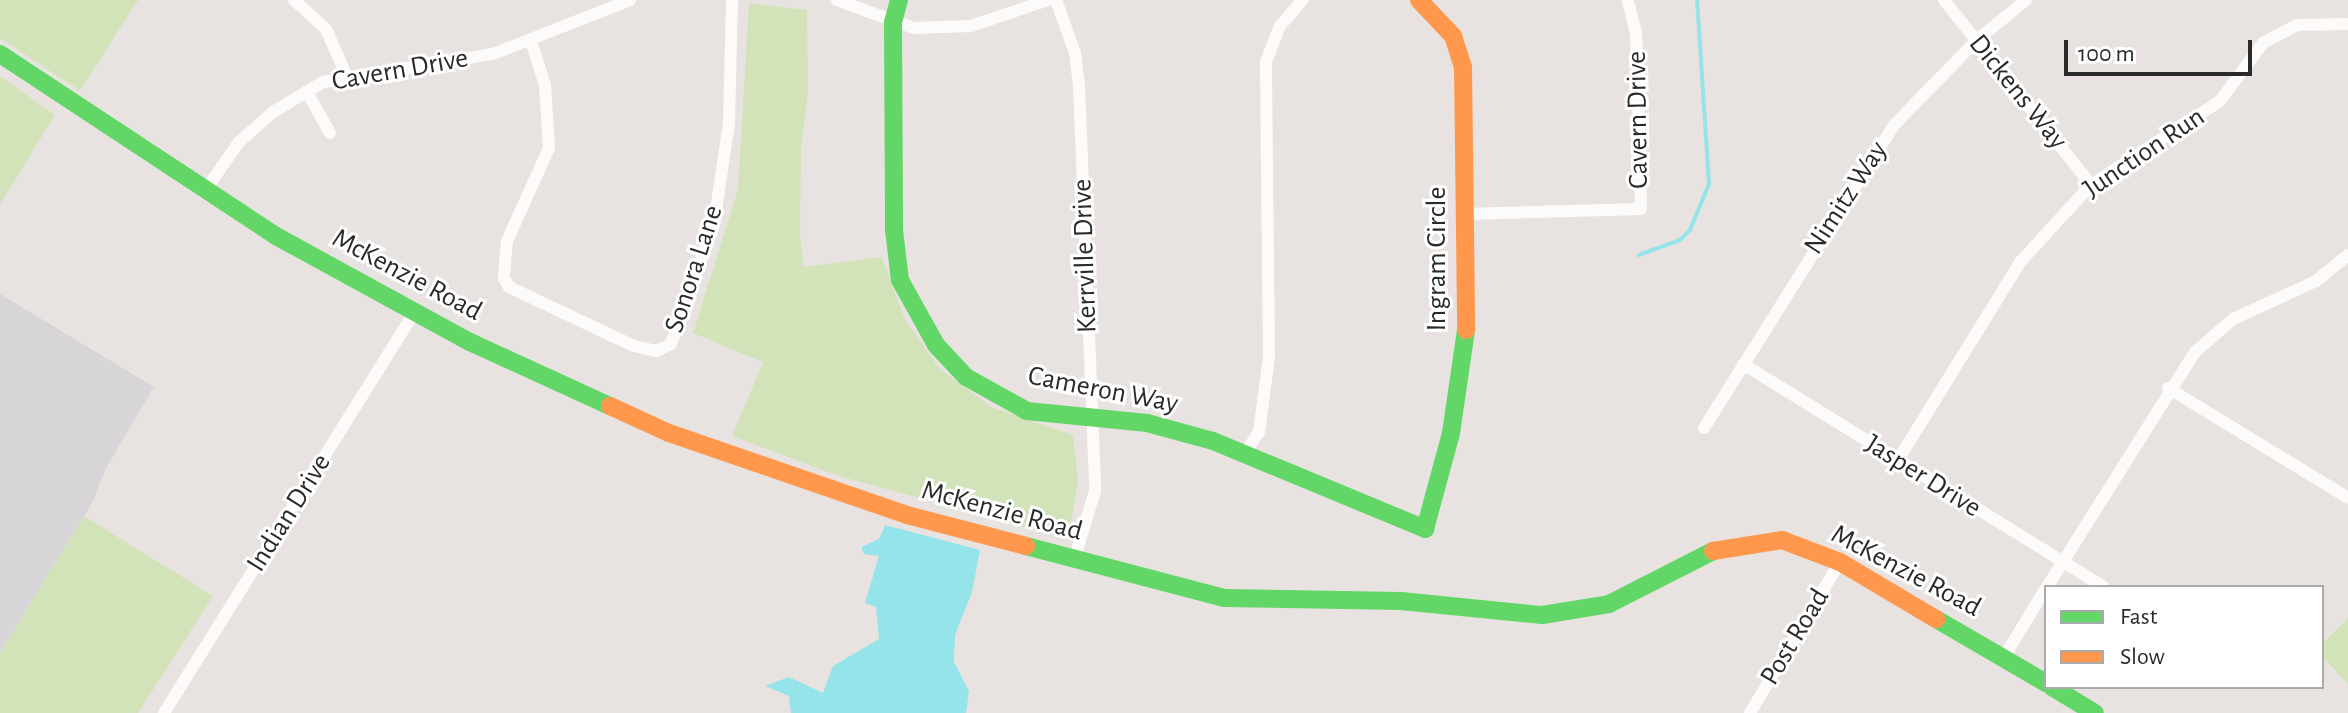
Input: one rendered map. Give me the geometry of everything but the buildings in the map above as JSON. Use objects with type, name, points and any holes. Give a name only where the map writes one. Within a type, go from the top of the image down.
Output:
[{"type":"street","points":[[294,0],[326,29],[347,77]]},
{"type":"street","name":"Cavern Drive","points":[[204,192],[239,142],[273,112],[307,92],[347,77],[493,54],[630,0]]},
{"type":"street","name":"Sonora Lane","points":[[531,41],[545,85],[549,148],[507,241],[504,278],[509,287],[634,346],[656,351],[671,344],[714,224],[730,108],[732,0]]},
{"type":"street","points":[[837,0],[893,23],[914,28],[971,26],[1048,0]]},
{"type":"street","name":"Cameron Way","points":[[899,0],[893,23],[894,230],[900,280],[911,307],[966,377],[1027,411],[1147,423],[1244,455],[1425,529]]},
{"type":"street","name":"Kerrville Drive","points":[[1056,0],[1075,53],[1079,85],[1095,491],[1074,560]]},
{"type":"street","points":[[1244,455],[1259,432],[1269,357],[1266,62],[1280,26],[1303,0]]},
{"type":"street","name":"Ingram Circle","points":[[1419,0],[1453,36],[1463,67],[1465,214],[1466,333],[1451,433],[1425,529]]},
{"type":"street","name":"Cavern Drive","points":[[1465,214],[1641,209],[1636,33],[1628,0]]},
{"type":"street","name":"Dickens Way","points":[[1944,0],[2091,185]]},
{"type":"street","name":"Nimitz Way","points":[[1704,428],[1873,154],[1933,82],[1977,40],[2026,0]]},
{"type":"street","name":"Junction Run","points":[[1898,460],[2021,261],[2091,185],[2220,101],[2263,43],[2297,25],[2348,24]]},
{"type":"street","name":"McKenzie Road","points":[[0,54],[204,192],[415,312],[556,383],[699,444],[907,515],[1224,598],[1401,601],[1542,615],[1609,604],[1721,547],[1782,540],[1840,562],[2044,682]]},
{"type":"street","points":[[307,92],[330,133]]},
{"type":"street","points":[[2048,585],[2168,388],[2195,352],[2233,319],[2316,281],[2347,257]]},
{"type":"street","name":"Indian Drive","points":[[164,713],[415,312]]},
{"type":"street","name":"Jasper Drive","points":[[1743,364],[2101,585]]},
{"type":"street","points":[[2168,388],[2348,498]]},
{"type":"street","name":"Post Road","points":[[1750,713],[1840,562]]},
{"type":"street","points":[[2004,657],[2044,591]]},
{"type":"street","points":[[2055,689],[2095,713]]},
{"type":"shaded area","points":[[0,294],[154,387],[106,468],[92,503],[0,653]]},
{"type":"green space","points":[[0,0],[138,0],[80,91],[0,38]]},
{"type":"green space","points":[[749,3],[807,10],[808,92],[801,149],[800,235],[804,267],[882,257],[905,320],[940,369],[991,407],[1073,435],[1078,482],[1070,528],[1056,536],[836,475],[732,436],[763,362],[693,333],[738,190]]},
{"type":"green space","points":[[0,76],[55,115],[0,204]]},
{"type":"green space","points":[[84,516],[213,596],[138,713],[0,713],[0,653]]},
{"type":"green space","points":[[2348,618],[2348,684],[2324,658],[2324,642]]},
{"type":"water","points":[[885,525],[980,550],[972,592],[955,635],[954,662],[969,691],[966,713],[791,713],[789,696],[765,686],[789,677],[823,693],[833,666],[879,639],[876,607],[865,603],[879,556],[864,554],[861,547],[879,539]]},
{"type":"waterway","points":[[1639,255],[1680,240],[1690,230],[1709,184],[1697,0]]},
{"type":"traffic: fast","points":[[899,0],[893,23],[894,230],[900,280],[936,345],[966,377],[1027,411],[1147,423],[1213,441],[1425,529],[1451,433],[1466,330]]},
{"type":"traffic: fast","points":[[0,54],[276,236],[470,342],[610,406]]},
{"type":"traffic: fast","points":[[1026,546],[1224,598],[1401,601],[1542,615],[1609,604],[1713,551]]},
{"type":"traffic: fast","points":[[1936,619],[2044,682]]},
{"type":"traffic: fast","points":[[2055,689],[2095,713]]},
{"type":"traffic: slow","points":[[1419,0],[1453,36],[1463,67],[1466,330]]},
{"type":"traffic: slow","points":[[610,406],[669,433],[907,515],[1026,546]]},
{"type":"traffic: slow","points":[[1713,551],[1782,540],[1840,562],[1936,619]]}]
